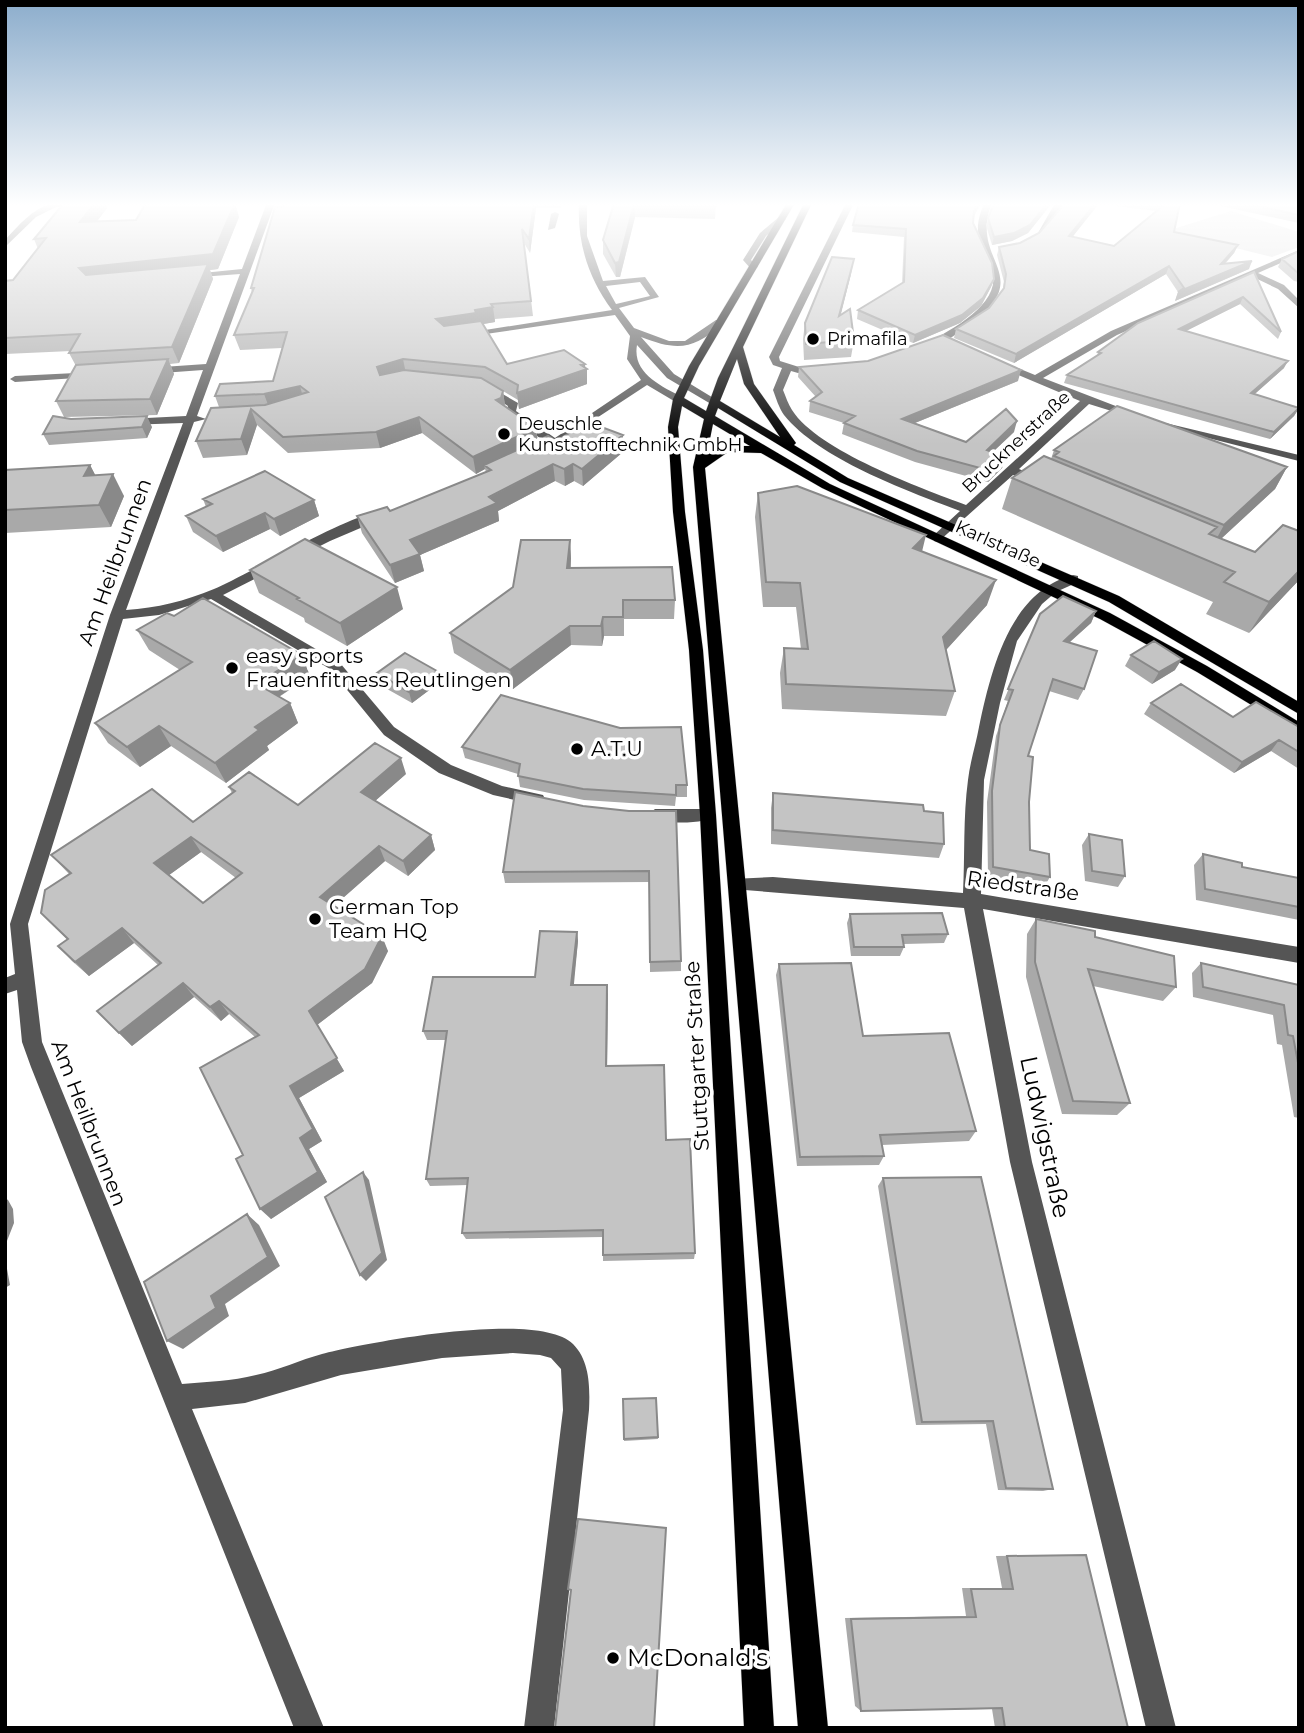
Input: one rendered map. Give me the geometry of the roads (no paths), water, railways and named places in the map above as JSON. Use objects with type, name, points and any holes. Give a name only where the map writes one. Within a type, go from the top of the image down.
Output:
[{"type":"main road","name":"Stuttgarter Straße","points":[[743,284],[719,322],[678,399],[673,427],[679,512],[696,650],[708,816],[759,1728]]},
{"type":"main road","points":[[768,284],[723,378],[704,434],[699,467],[699,499],[738,884],[813,1728]]},
{"type":"main road","points":[[738,346],[749,384],[766,414],[798,454]]},
{"type":"main road","points":[[678,399],[704,396],[723,378]]},
{"type":"main road","name":"Karlstraße","points":[[678,399],[826,486],[1051,589],[1202,669],[1299,729]]},
{"type":"main road","points":[[675,414],[715,402]]},
{"type":"main road","name":"Karlstraße","points":[[715,402],[844,480],[1073,579],[1139,613],[1299,709]]},
{"type":"main road","points":[[699,467],[718,451],[730,447],[748,449],[777,459]]},
{"type":"street","name":"Am Heilbrunnen","points":[[241,284],[117,615],[12,924],[26,979],[32,1042],[41,1068],[309,1728]]},
{"type":"street","name":"Karlstraße","points":[[599,284],[632,334],[666,373],[715,402]]},
{"type":"street","points":[[459,334],[615,309],[654,297],[645,284]]},
{"type":"street","points":[[810,284],[774,357],[776,363],[787,368],[827,367]]},
{"type":"street","points":[[917,349],[942,339],[992,304],[998,292],[998,284]]},
{"type":"street","name":"Brucknerstraße","points":[[1035,379],[1114,333],[1230,284]]},
{"type":"street","points":[[1274,284],[1299,305]]},
{"type":"street","points":[[1281,287],[1299,287]]},
{"type":"street","points":[[678,399],[646,381],[633,369],[629,351],[632,334],[664,345],[688,343],[704,337],[719,322]]},
{"type":"street","points":[[942,339],[954,344]]},
{"type":"street","points":[[989,360],[1087,400],[1170,426],[1299,458]]},
{"type":"street","points":[[134,371],[211,367]]},
{"type":"street","points":[[787,368],[778,377],[777,393],[789,414],[826,446],[887,479],[968,510]]},
{"type":"street","points":[[15,379],[108,373]]},
{"type":"street","points":[[534,455],[646,381]]},
{"type":"street","points":[[475,386],[487,388],[513,405],[510,412],[555,443]]},
{"type":"street","name":"Brucknerstraße","points":[[938,538],[1087,400]]},
{"type":"street","points":[[117,422],[218,418]]},
{"type":"street","points":[[1012,470],[1058,489]]},
{"type":"street","points":[[117,615],[164,611],[212,594],[327,537],[393,511]]},
{"type":"street","name":"Ludwigstraße","points":[[1073,579],[1051,589],[1037,601],[1010,641],[992,703],[976,780],[972,900],[1021,1162],[1161,1728]]},
{"type":"street","points":[[212,594],[335,666],[389,731],[445,769],[499,791],[548,802]]},
{"type":"street","points":[[642,814],[708,816]]},
{"type":"street","name":"Riedstraße","points":[[738,884],[773,884],[972,900],[1299,955]]},
{"type":"street","points":[[5,986],[26,979]]},
{"type":"street","points":[[176,1397],[255,1388],[319,1367],[396,1353],[503,1340],[546,1342],[559,1349],[577,1377],[576,1410],[539,1728]]},
{"type":"place","name":"Primafila","points":[[813,339]]},
{"type":"place","name":"Deuschle Kunststofftechnik GmbH","points":[[504,434]]},
{"type":"place","name":"easy sports Frauenfitness Reutlingen","points":[[232,668]]},
{"type":"place","name":"A.T.U","points":[[577,749]]},
{"type":"place","name":"German Top Team HQ","points":[[315,919]]},
{"type":"place","name":"McDonald's","points":[[613,1658]]}]
